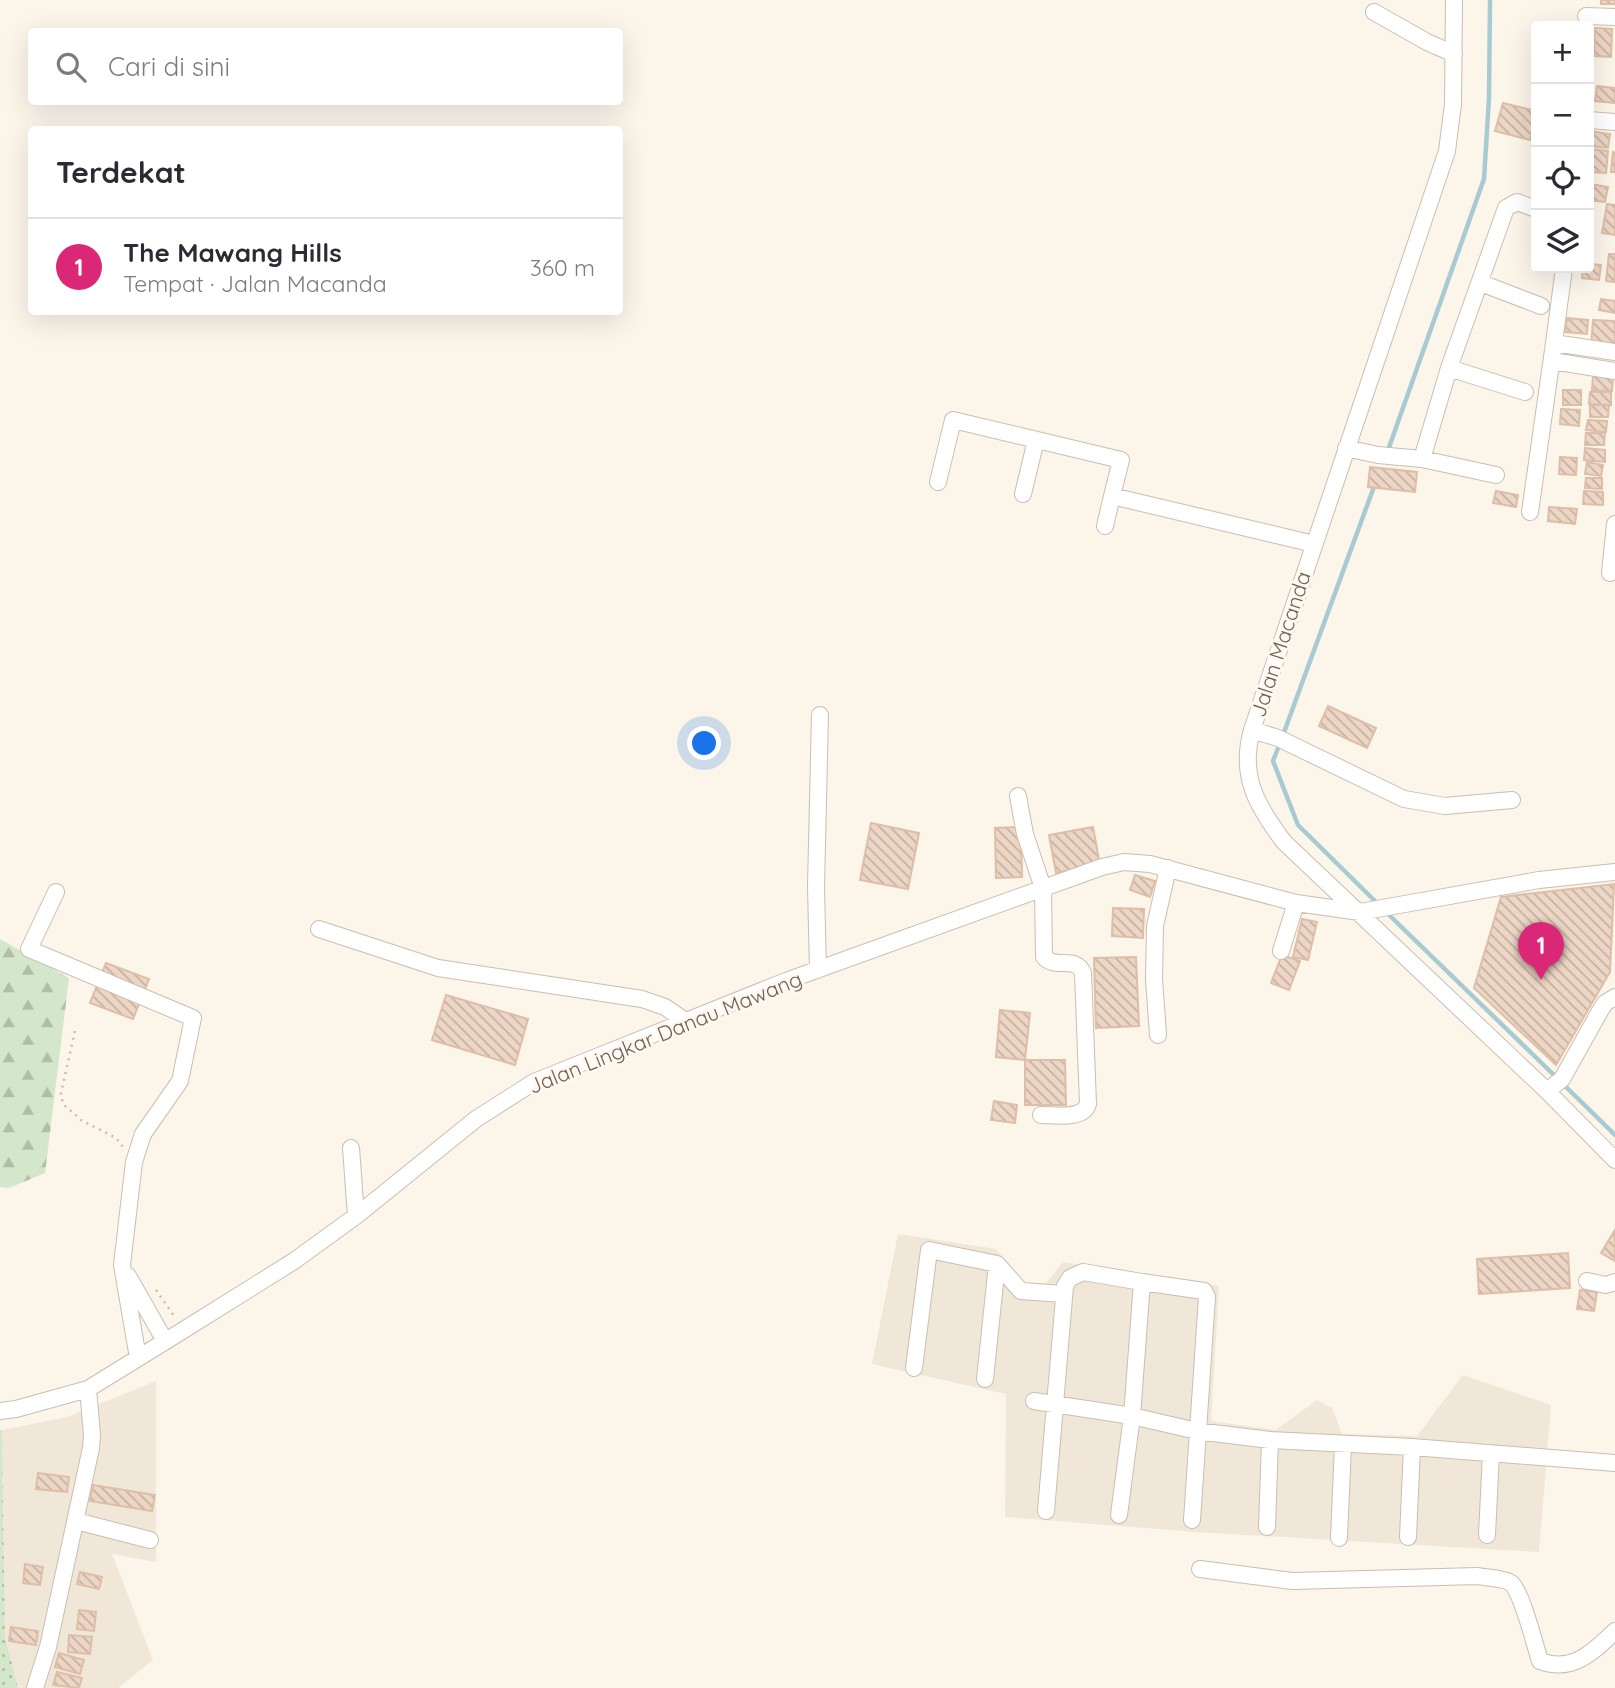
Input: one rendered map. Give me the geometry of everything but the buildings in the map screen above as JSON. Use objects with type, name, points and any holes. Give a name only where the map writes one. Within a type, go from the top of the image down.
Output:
[{"type":"street","name":"Jalan Macanda","points":[[1454,0],[1453,104],[1447,151],[1350,449],[1314,544],[1256,731],[1247,748],[1251,790],[1264,816],[1284,842],[1366,911],[1554,1086],[1615,1160]]},
{"type":"street","points":[[1374,12],[1454,54]]},
{"type":"street","points":[[1586,14],[1615,17]]},
{"type":"street","points":[[1594,120],[1615,122]]},
{"type":"street","points":[[1422,459],[1449,368],[1506,208],[1517,202],[1531,207]]},
{"type":"street","points":[[1530,512],[1563,273]]},
{"type":"street","points":[[1481,283],[1541,306]]},
{"type":"street","points":[[1554,343],[1615,352]]},
{"type":"street","points":[[1552,361],[1615,371]]},
{"type":"street","points":[[1449,368],[1525,392]]},
{"type":"street","points":[[938,482],[953,421],[1121,460],[1105,526]]},
{"type":"street","points":[[1023,494],[1036,440]]},
{"type":"street","points":[[1350,449],[1422,459],[1496,475]]},
{"type":"street","points":[[1112,496],[1314,544]]},
{"type":"street","points":[[1610,573],[1615,524]]},
{"type":"street","points":[[818,971],[816,887],[820,715]]},
{"type":"street","points":[[1256,731],[1278,738],[1404,799],[1445,806],[1512,800]]},
{"type":"street","points":[[1018,796],[1025,834],[1043,888],[1044,957],[1054,963],[1076,963],[1081,966],[1083,973],[1088,1104],[1086,1110],[1080,1114],[1041,1115]]},
{"type":"street","name":"Jalan Lingkar Danau Mawang","points":[[0,1411],[88,1389],[294,1261],[356,1216],[476,1119],[534,1082],[818,971],[1102,867],[1124,862],[1168,868],[1296,903],[1366,911],[1539,880],[1615,872]]},
{"type":"street","points":[[1158,1035],[1154,979],[1155,926],[1168,868]]},
{"type":"street","points":[[56,892],[29,949],[193,1018],[180,1081],[143,1134],[134,1162],[122,1265],[138,1358]]},
{"type":"street","points":[[1281,951],[1296,903]]},
{"type":"street","points":[[319,929],[438,968],[642,999],[665,1007],[687,1022]]},
{"type":"street","points":[[1554,1086],[1605,1003],[1615,997]]},
{"type":"street","points":[[351,1148],[356,1216]]},
{"type":"street","points":[[914,1368],[929,1250],[997,1264],[1021,1291],[1064,1294]]},
{"type":"street","points":[[985,1378],[997,1264]]},
{"type":"street","points":[[122,1265],[165,1341]]},
{"type":"street","points":[[1046,1511],[1065,1286],[1070,1278],[1083,1272],[1204,1291],[1207,1297],[1192,1520]]},
{"type":"street","points":[[1587,1281],[1606,1284],[1615,1282]]},
{"type":"street","points":[[1119,1515],[1132,1416],[1142,1282]]},
{"type":"street","points":[[35,1688],[48,1647],[92,1435],[88,1389]]},
{"type":"street","points":[[1034,1401],[1132,1416],[1197,1431],[1270,1440],[1412,1447],[1615,1463]]},
{"type":"street","points":[[1267,1527],[1270,1440]]},
{"type":"street","points":[[1339,1538],[1343,1445]]},
{"type":"street","points":[[1408,1536],[1412,1447]]},
{"type":"street","points":[[1487,1535],[1491,1453]]},
{"type":"street","points":[[76,1521],[150,1540]]},
{"type":"street","points":[[1200,1569],[1292,1581],[1478,1576],[1505,1581],[1511,1583],[1519,1596],[1540,1661],[1553,1665],[1569,1663],[1590,1655],[1615,1631]]},
{"type":"shaded area","points":[[898,1234],[996,1249],[1025,1284],[1046,1283],[1063,1262],[1219,1286],[1211,1421],[1276,1430],[1317,1400],[1332,1408],[1342,1434],[1417,1436],[1463,1375],[1551,1405],[1539,1552],[1196,1532],[1005,1517],[1006,1394],[872,1364]]},
{"type":"shaded area","points":[[156,1381],[156,1562],[112,1554],[153,1660],[118,1688],[18,1688],[5,1636],[2,1430],[67,1417]]},
{"type":"green space","points":[[0,939],[69,978],[45,1173],[9,1188],[0,1187]]},
{"type":"green space","points":[[0,1430],[5,1636],[18,1688],[0,1688]]},
{"type":"waterway","points":[[1387,453],[1484,179],[1489,98],[1490,0]]},
{"type":"waterway","points":[[1283,735],[1375,484]]},
{"type":"waterway","points":[[1280,743],[1273,761],[1298,825],[1379,905]]},
{"type":"waterway","points":[[1385,911],[1557,1078]]},
{"type":"waterway","points":[[1563,1084],[1615,1135]]},
{"type":"place","name":"The Mawang Hills","points":[[1541,980]]}]
